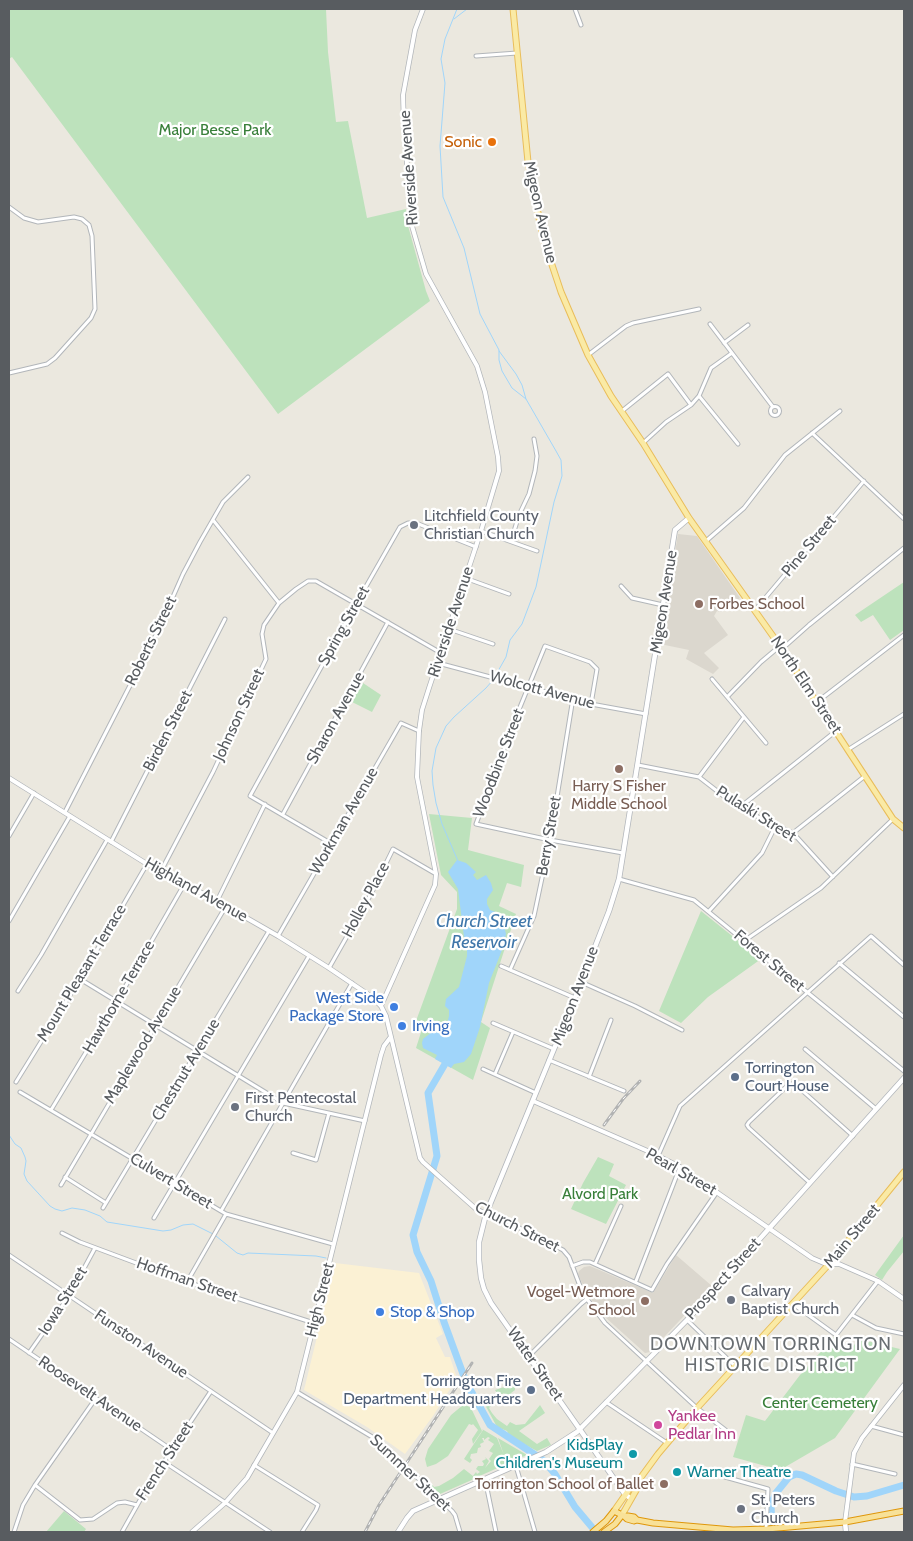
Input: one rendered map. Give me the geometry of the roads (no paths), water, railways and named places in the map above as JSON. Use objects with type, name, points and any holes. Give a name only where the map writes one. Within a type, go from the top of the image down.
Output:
[{"type":"highway","points":[[614,1511],[626,1519],[635,1521],[733,1531],[780,1528],[801,1529],[904,1511]]},
{"type":"highway","name":"Main Street","points":[[593,1532],[614,1511]]},
{"type":"highway","name":"Main Street","points":[[604,1532],[622,1517]]},
{"type":"main road","name":"Migeon Avenue","points":[[486,1214],[575,998],[609,911],[619,879],[675,530],[689,518],[643,443],[611,396],[588,356],[561,292],[538,218],[528,162],[513,9]]},
{"type":"main road","name":"North Elm Street","points":[[689,518],[781,647],[893,819],[904,828]]},
{"type":"main road","name":"Prospect Street","points":[[398,1532],[413,1511],[546,1452],[580,1428],[687,1320],[904,1078]]},
{"type":"main road","name":"Main Street","points":[[614,1511],[625,1494],[639,1480],[667,1443],[830,1263],[904,1172]]},
{"type":"main road","name":"Water Street","points":[[486,1214],[479,1242],[479,1260],[482,1284],[491,1302],[625,1494],[631,1499]]},
{"type":"main road","name":"Main Street","points":[[622,1517],[638,1486],[639,1480]]},
{"type":"main road","points":[[845,1522],[846,1532]]},
{"type":"street","name":"Riverside Avenue","points":[[381,1006],[435,885],[436,874],[417,776],[422,710],[476,548],[499,471],[485,392],[477,366],[426,274],[412,226],[403,95],[415,30],[423,9]]},
{"type":"street","points":[[575,9],[581,25]]},
{"type":"street","points":[[476,56],[518,53]]},
{"type":"street","points":[[9,207],[24,218],[38,222],[74,217],[82,219],[89,226],[92,236],[95,309],[91,318],[55,358],[47,364],[9,373]]},
{"type":"street","points":[[588,356],[626,326],[633,323],[699,309]]},
{"type":"street","points":[[710,324],[773,407]]},
{"type":"street","points":[[724,343],[748,325]]},
{"type":"street","points":[[643,443],[666,422],[691,405],[699,396],[711,368],[732,353]]},
{"type":"street","points":[[622,411],[668,374],[691,405]]},
{"type":"street","points":[[699,396],[738,444]]},
{"type":"street","points":[[706,542],[744,508],[780,461],[793,448],[840,411]]},
{"type":"street","points":[[812,433],[904,519]]},
{"type":"street","points":[[511,542],[519,515],[529,494],[535,471],[534,439]]},
{"type":"street","name":"Roberts Street","points":[[65,812],[157,633],[183,574],[222,502],[248,477]]},
{"type":"street","name":"Pine Street","points":[[754,611],[864,481]]},
{"type":"street","points":[[213,520],[279,603]]},
{"type":"street","name":"Spring Street","points":[[265,804],[250,796],[400,527],[408,523],[416,523],[476,548]]},
{"type":"street","points":[[481,531],[537,551]]},
{"type":"street","points":[[728,696],[761,662],[904,548]]},
{"type":"street","points":[[465,578],[508,594]]},
{"type":"street","name":"Johnson Street","points":[[161,871],[213,772],[266,659],[263,639],[264,625],[279,603],[308,581],[316,581],[356,604]]},
{"type":"street","points":[[621,586],[632,598],[662,605]]},
{"type":"street","points":[[356,604],[441,653]]},
{"type":"street","name":"Birden Street","points":[[18,991],[109,841],[224,619]]},
{"type":"street","name":"Sharon Avenue","points":[[283,814],[388,622]]},
{"type":"street","points":[[449,629],[493,644]]},
{"type":"street","points":[[817,702],[904,635]]},
{"type":"street","name":"Woodbine Street","points":[[550,840],[476,824],[545,646],[590,662],[597,669],[592,704]]},
{"type":"street","name":"Wolcott Avenue","points":[[438,663],[592,704],[646,714]]},
{"type":"street","points":[[712,679],[766,743]]},
{"type":"street","name":"Berry Street","points":[[510,970],[534,916],[550,840],[573,698]]},
{"type":"street","points":[[849,749],[904,714]]},
{"type":"street","points":[[699,777],[744,717]]},
{"type":"street","name":"Workman Avenue","points":[[278,936],[401,723],[419,731]]},
{"type":"street","points":[[739,808],[836,731]]},
{"type":"street","name":"Pulaski Street","points":[[638,765],[699,777],[739,808],[793,833],[833,877]]},
{"type":"street","points":[[793,833],[866,776]]},
{"type":"street","name":"Highland Avenue","points":[[9,778],[147,864],[185,883],[278,936],[352,983],[381,1006]]},
{"type":"street","points":[[9,836],[34,793]]},
{"type":"street","points":[[217,901],[265,804],[332,844]]},
{"type":"street","points":[[9,921],[70,816]]},
{"type":"street","points":[[744,941],[821,888],[893,819]]},
{"type":"street","points":[[709,911],[762,853],[776,825]]},
{"type":"street","points":[[550,840],[624,853]]},
{"type":"street","name":"Holley Place","points":[[329,968],[371,894],[393,848],[436,874]]},
{"type":"street","name":"Mount Pleasant Terrace","points":[[16,1082],[80,979],[147,864]]},
{"type":"street","name":"Forest Street","points":[[619,879],[694,900],[904,1071]]},
{"type":"street","name":"Hawthorne Terrace","points":[[51,1110],[185,883]]},
{"type":"street","name":"Maplewood Avenue","points":[[61,1185],[226,906]]},
{"type":"street","name":"Chestnut Avenue","points":[[103,1208],[269,931]]},
{"type":"street","points":[[658,1156],[680,1106],[871,936],[904,965]]},
{"type":"street","points":[[154,1218],[309,956]]},
{"type":"street","points":[[839,963],[904,1017]]},
{"type":"street","points":[[501,966],[575,998]]},
{"type":"street","points":[[80,979],[283,1103],[365,1121]]},
{"type":"street","points":[[581,982],[635,1006],[682,1030]]},
{"type":"street","points":[[222,1211],[352,983]]},
{"type":"street","name":"Church Street","points":[[381,1006],[386,1016],[420,1158],[476,1209],[486,1214],[494,1214],[563,1250],[569,1257],[572,1266],[587,1262],[595,1264],[636,1281],[652,1290],[667,1264],[717,1192]]},
{"type":"street","points":[[589,1077],[611,1020]]},
{"type":"street","points":[[493,1023],[554,1049]]},
{"type":"street","points":[[495,1074],[513,1032]]},
{"type":"street","name":"High Street","points":[[192,1532],[225,1503],[247,1478],[297,1392],[381,1055],[384,1046],[390,1038]]},
{"type":"street","points":[[805,1049],[876,1109]]},
{"type":"street","points":[[550,1060],[624,1091]]},
{"type":"street","points":[[483,1069],[536,1093]]},
{"type":"street","points":[[810,1183],[749,1128],[747,1125],[749,1122],[788,1085],[792,1084],[797,1086],[853,1136]]},
{"type":"street","name":"Culvert Street","points":[[20,1092],[226,1214],[333,1244]]},
{"type":"street","name":"Pearl Street","points":[[533,1101],[680,1167],[810,1257],[818,1261],[839,1264],[878,1281],[904,1299]]},
{"type":"street","points":[[293,1153],[316,1160],[329,1113]]},
{"type":"street","points":[[636,1281],[680,1167]]},
{"type":"street","points":[[65,1177],[106,1203]]},
{"type":"street","points":[[595,1264],[621,1206]]},
{"type":"street","points":[[188,1282],[226,1214]]},
{"type":"street","name":"Hoffman Street","points":[[62,1233],[95,1248],[188,1282],[314,1323]]},
{"type":"street","name":"Iowa Street","points":[[30,1353],[69,1296],[95,1248]]},
{"type":"street","name":"Funston Avenue","points":[[9,1255],[273,1432]]},
{"type":"street","points":[[572,1266],[587,1299],[605,1322],[697,1408],[728,1432]]},
{"type":"street","points":[[792,1304],[836,1335],[878,1281]]},
{"type":"street","points":[[529,1356],[587,1299]]},
{"type":"street","points":[[852,1315],[876,1328],[904,1334]]},
{"type":"street","points":[[687,1320],[735,1366]]},
{"type":"street","name":"Roosevelt Avenue","points":[[9,1339],[172,1450]]},
{"type":"street","points":[[845,1522],[854,1453],[862,1438],[904,1385]]},
{"type":"street","name":"French Street","points":[[122,1532],[164,1462],[211,1391]]},
{"type":"street","name":"Summer Street","points":[[297,1392],[373,1436],[440,1498],[455,1515],[460,1532]]},
{"type":"street","points":[[14,1532],[23,1505],[35,1485],[96,1398]]},
{"type":"street","points":[[606,1402],[667,1443]]},
{"type":"street","points":[[871,1426],[904,1436]]},
{"type":"street","points":[[164,1462],[270,1532]]},
{"type":"street","points":[[852,1464],[895,1474]]},
{"type":"street","points":[[254,1465],[318,1505],[302,1532]]},
{"type":"street","points":[[516,1465],[535,1532]]},
{"type":"street","points":[[725,1476],[768,1489],[766,1529]]},
{"type":"street","points":[[484,1478],[496,1532]]},
{"type":"street","points":[[35,1485],[80,1520],[93,1519],[117,1503],[125,1502],[137,1505]]},
{"type":"water","name":"Church Street Reservoir","points":[[457,860],[466,863],[476,872],[473,875],[477,880],[486,875],[493,890],[487,899],[487,904],[490,910],[501,914],[506,934],[489,983],[480,1027],[471,1054],[464,1062],[454,1064],[451,1068],[435,1059],[437,1055],[423,1048],[422,1043],[423,1039],[432,1032],[444,1029],[447,1024],[449,1010],[445,1006],[446,999],[459,987],[467,956],[458,889],[448,872]]},
{"type":"waterway","points":[[457,9],[445,39],[441,59],[445,83],[440,146],[443,197],[464,248],[480,314],[499,350],[502,371],[512,388],[526,399],[556,451],[561,460],[562,476],[554,502],[536,587],[522,624],[510,640],[506,657],[493,680],[446,726],[436,748],[432,771],[436,803],[442,824],[458,861]]},
{"type":"waterway","points":[[454,19],[467,9]]},
{"type":"waterway","points":[[499,351],[516,374],[526,399]]},
{"type":"waterway","points":[[445,1064],[428,1093],[437,1156],[413,1235],[417,1252],[431,1281],[466,1382],[490,1425],[543,1460],[555,1474],[575,1507],[596,1532]]},
{"type":"waterway","points":[[9,1135],[15,1144],[21,1148],[25,1157],[24,1174],[27,1181],[55,1209],[62,1211],[72,1208],[85,1210],[100,1216],[107,1222],[163,1231],[193,1224],[213,1234]]},
{"type":"waterway","points":[[216,1236],[237,1253],[243,1255],[248,1253],[326,1258]]},
{"type":"waterway","points":[[772,1532],[771,1504],[776,1493],[789,1477],[796,1474],[854,1497],[867,1496],[904,1485]]},
{"type":"railway","points":[[604,1125],[623,1099],[640,1081]]},
{"type":"railway","points":[[365,1532],[379,1505],[472,1363]]},
{"type":"place","name":"Sonic","points":[[492,142]]},
{"type":"place","name":"Litchfield County Christian Church","points":[[414,525]]},
{"type":"place","name":"Forbes School","points":[[699,604]]},
{"type":"place","name":"Harry S Fisher Middle School","points":[[619,769]]},
{"type":"place","name":"West Side Package Store","points":[[394,1007]]},
{"type":"place","name":"Irving","points":[[402,1026]]},
{"type":"place","name":"Torrington Court House","points":[[735,1077]]},
{"type":"place","name":"First Pentecostal Church","points":[[235,1107]]},
{"type":"place","name":"Calvary Baptist Church","points":[[731,1300]]},
{"type":"place","name":"Vogel-Wetmore School","points":[[645,1301]]},
{"type":"place","name":"Stop & Shop","points":[[380,1312]]},
{"type":"place","name":"Torrington Fire Department Headquarters","points":[[531,1390]]},
{"type":"place","name":"Yankee Pedlar Inn","points":[[658,1425]]},
{"type":"place","name":"KidsPlay Children's Museum","points":[[633,1454]]},
{"type":"place","name":"Warner Theatre","points":[[677,1472]]},
{"type":"place","name":"Torrington School of Ballet","points":[[664,1484]]},
{"type":"place","name":"St. Peters Church","points":[[741,1509]]},
{"type":"district","name":"DOWNTOWN TORRINGTON HISTORIC DISTRICT","points":[[771,1355]]},
{"type":"park label","name":"Major Besse Park","points":[[215,130]]},
{"type":"park label","name":"Alvord Park","points":[[600,1194]]},
{"type":"park label","name":"Center Cemetery","points":[[820,1403]]}]
